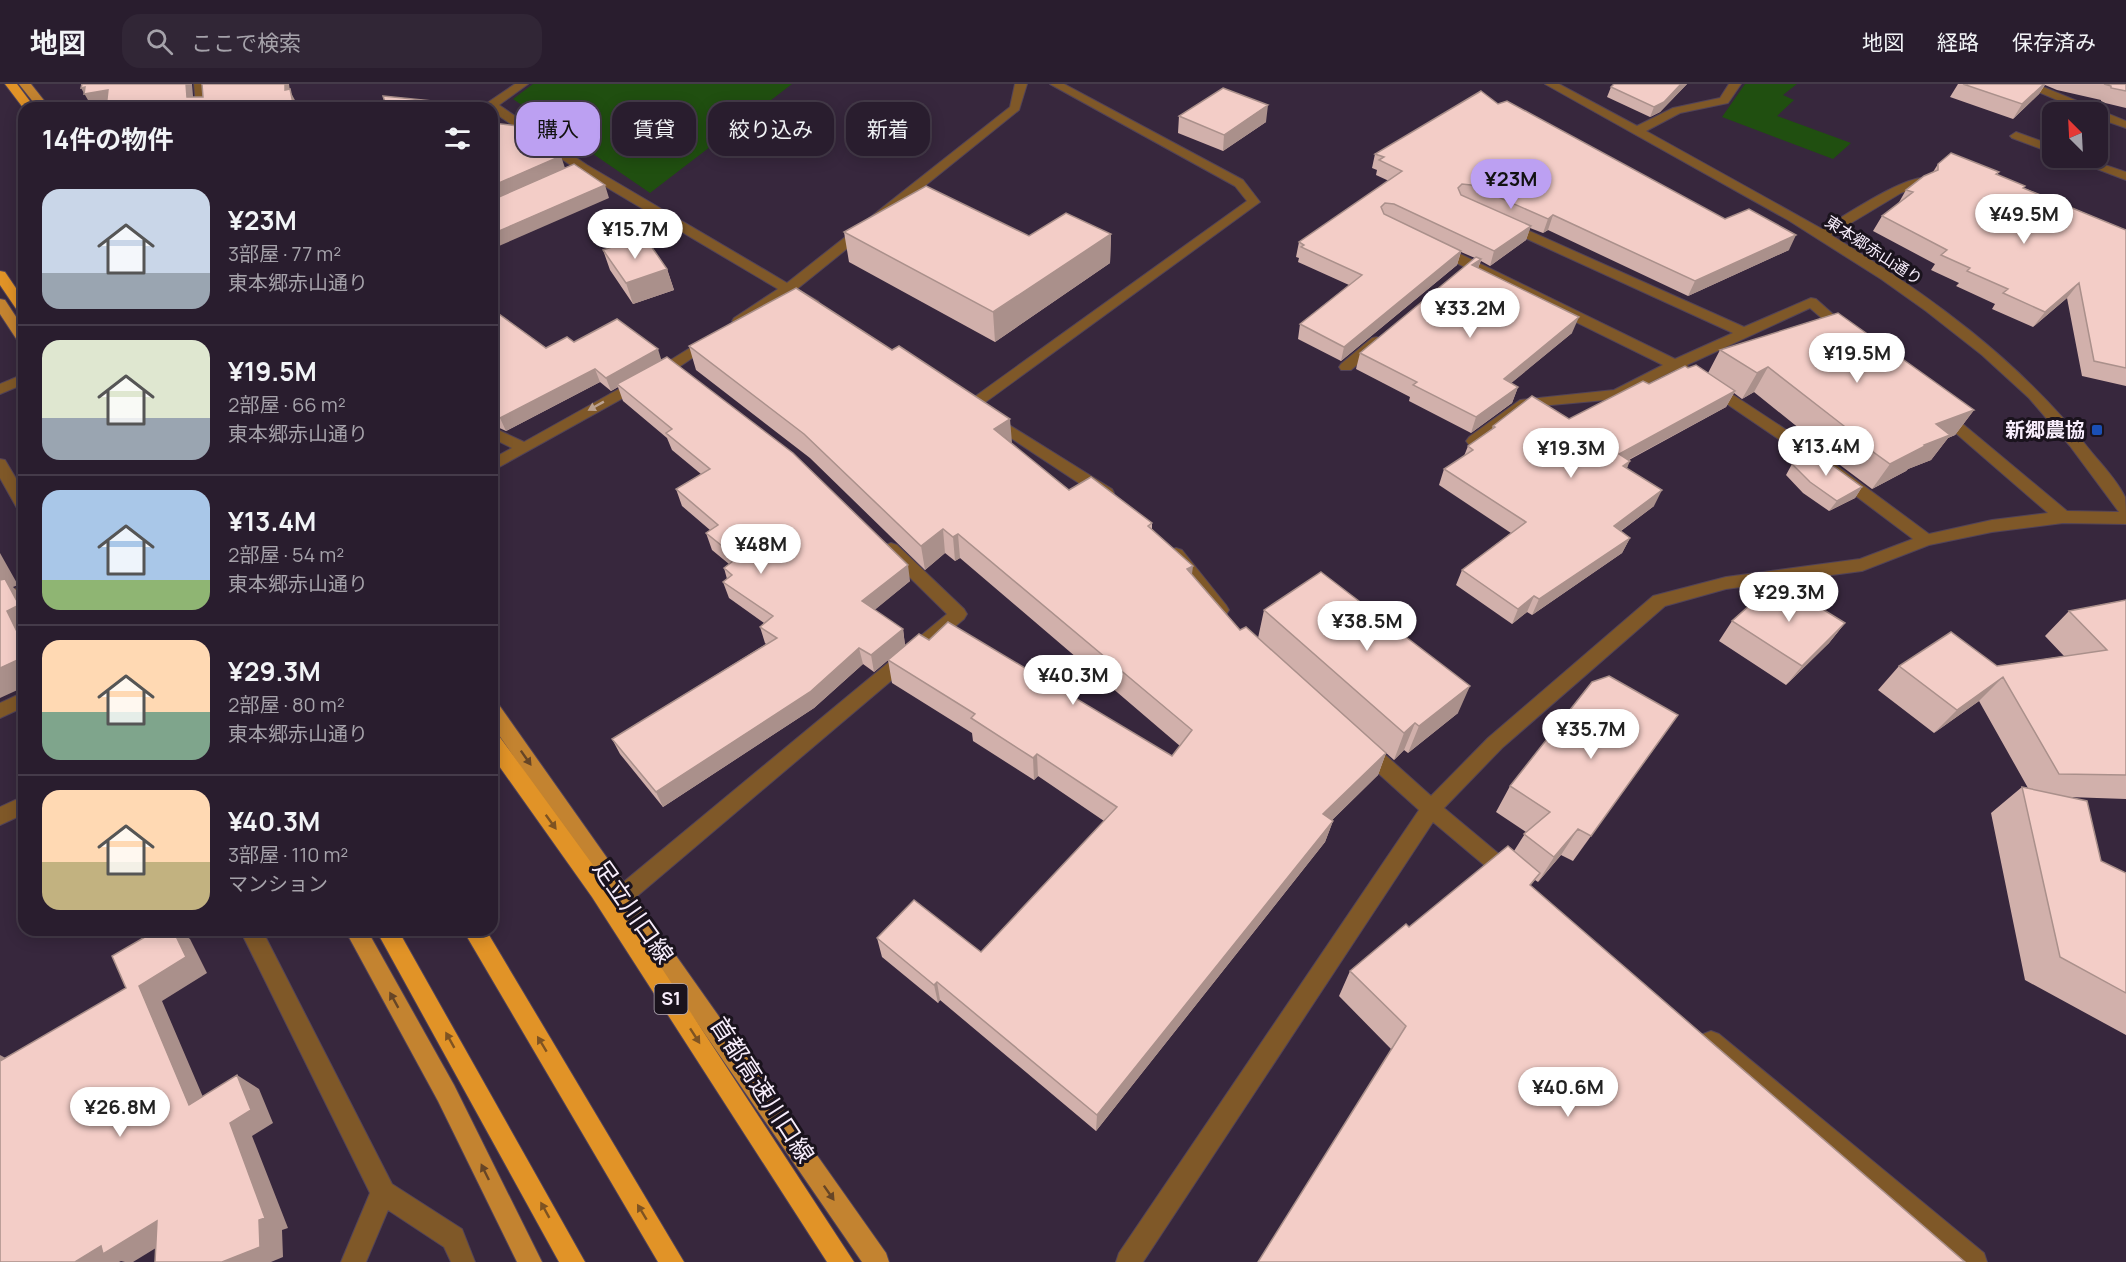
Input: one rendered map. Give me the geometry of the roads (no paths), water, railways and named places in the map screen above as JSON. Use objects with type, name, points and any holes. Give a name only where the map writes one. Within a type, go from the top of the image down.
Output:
[{"type":"highway","points":[[10,84],[24,102]]},
{"type":"highway","points":[[0,275],[18,301]]},
{"type":"highway","name":"首都高速川口線","points":[[498,749],[599,890],[842,1262]]},
{"type":"highway","points":[[390,936],[573,1262]]},
{"type":"highway","points":[[478,936],[672,1262]]},
{"type":"main road","points":[[26,84],[40,102]]},
{"type":"main road","points":[[0,303],[18,331]]},
{"type":"main road","name":"足立川口線","points":[[498,719],[877,1262]]},
{"type":"main road","points":[[359,936],[446,1093],[530,1262]]},
{"type":"street","points":[[200,84],[202,102]]},
{"type":"street","points":[[496,102],[522,84]]},
{"type":"street","points":[[498,462],[674,364],[789,288],[1015,108],[1021,84]]},
{"type":"street","points":[[970,406],[1254,202],[1239,183],[1056,84]]},
{"type":"street","name":"東本郷赤山通り","points":[[1551,84],[1823,234],[1912,294],[1977,342],[2012,373],[2066,433],[2126,510]]},
{"type":"street","points":[[1636,131],[1677,110],[1724,101],[1735,84]]},
{"type":"street","points":[[2026,84],[2051,89],[2075,102]]},
{"type":"street","points":[[498,109],[579,170],[789,288],[828,313]]},
{"type":"street","points":[[2108,118],[2126,125]]},
{"type":"street","points":[[2016,136],[2042,145]]},
{"type":"street","points":[[2103,168],[2126,176]]},
{"type":"street","points":[[1823,234],[1897,190],[1923,181]]},
{"type":"street","points":[[1494,219],[1743,332]]},
{"type":"street","points":[[1428,244],[1466,268],[1676,364],[1801,447],[1926,540]]},
{"type":"street","points":[[1474,441],[1525,403],[1617,394],[1743,332],[1811,302],[1856,340]]},
{"type":"street","points":[[1346,367],[1390,330]]},
{"type":"street","points":[[674,364],[692,378]]},
{"type":"street","points":[[0,389],[18,382]]},
{"type":"street","points":[[951,393],[1123,506]]},
{"type":"street","points":[[1928,402],[2063,517]]},
{"type":"street","points":[[498,435],[522,447]]},
{"type":"street","points":[[0,464],[18,496]]},
{"type":"street","points":[[1128,1262],[1431,809],[1495,743],[1659,601],[1726,583],[1862,565],[1926,540],[1992,526],[2063,517],[2126,518]]},
{"type":"street","points":[[622,896],[958,614],[881,539]]},
{"type":"street","points":[[1166,545],[1184,560],[1230,623]]},
{"type":"street","points":[[0,602],[18,594]]},
{"type":"street","points":[[0,711],[18,702]]},
{"type":"street","points":[[1351,737],[1521,885]]},
{"type":"street","points":[[0,817],[18,807]]},
{"type":"street","points":[[254,936],[383,1194],[453,1238],[463,1262]]},
{"type":"street","points":[[1694,1028],[1975,1262]]},
{"type":"street","points":[[353,1262],[383,1194]]},
{"type":"place","name":"新郷農協","points":[[2097,430]]}]
